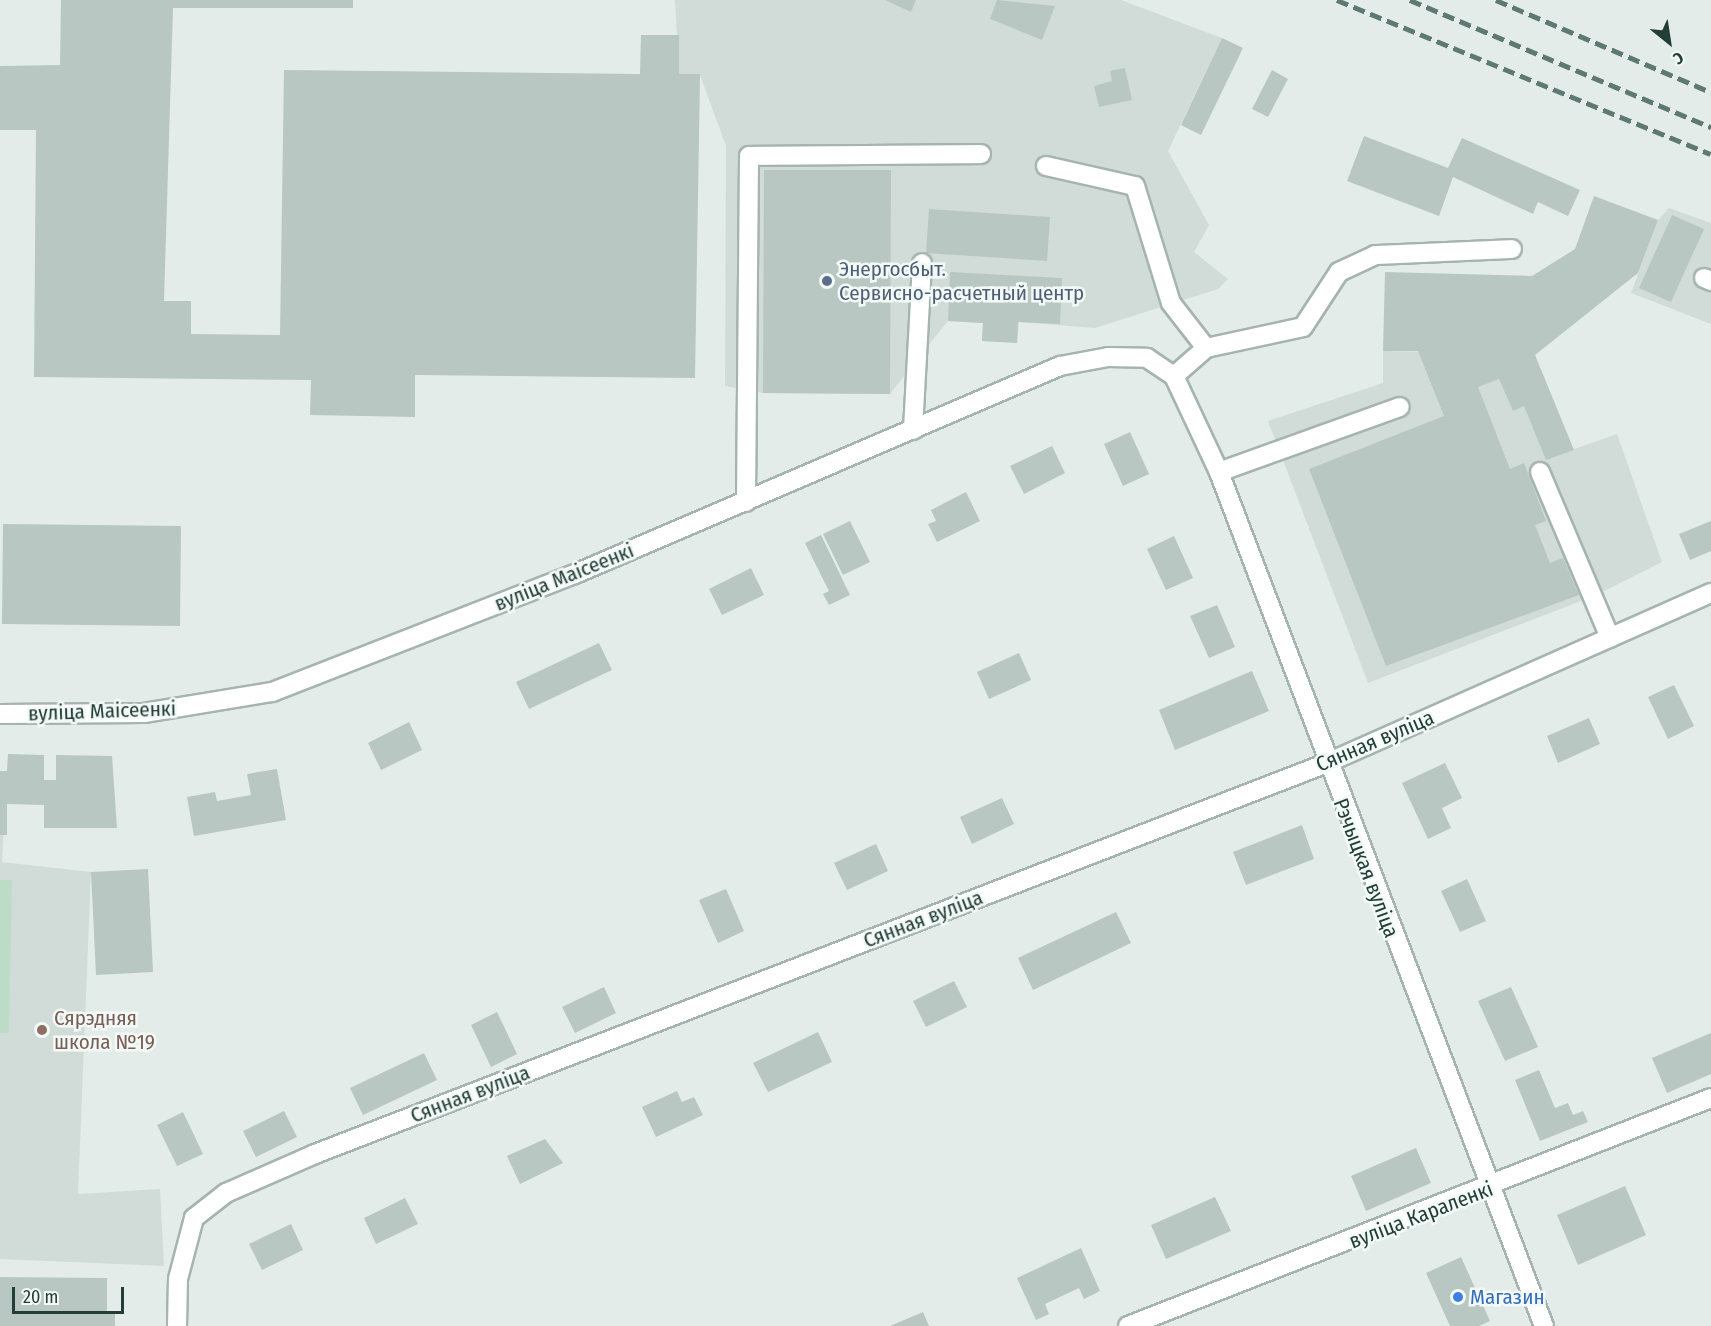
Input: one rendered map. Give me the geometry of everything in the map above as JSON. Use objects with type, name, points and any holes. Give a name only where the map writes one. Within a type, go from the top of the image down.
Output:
[{"type":"street","points":[[746,502],[748,156],[981,154]]},
{"type":"street","points":[[1046,166],[1135,186],[1171,303],[1206,348]]},
{"type":"street","points":[[1174,376],[1206,348],[1303,327],[1339,272],[1375,255],[1512,249]]},
{"type":"street","points":[[913,430],[922,263]]},
{"type":"street","name":"вуліца Маісеенкі","points":[[0,714],[144,713],[272,692],[746,502],[1060,366],[1108,357],[1147,358],[1174,376]]},
{"type":"street","name":"Рэчыцкая вуліца","points":[[1174,376],[1219,472],[1488,1190],[1544,1326]]},
{"type":"street","points":[[1219,472],[1400,407]]},
{"type":"street","points":[[1540,471],[1610,638]]},
{"type":"street","name":"Сянная вуліца","points":[[177,1326],[178,1279],[194,1218],[226,1193],[315,1154],[1327,763],[1711,593]]},
{"type":"street","name":"вуліца Караленкі","points":[[1128,1326],[1488,1190],[1711,1098]]},
{"type":"shaded area","points":[[675,0],[1121,0],[1222,38],[1168,151],[1209,225],[1194,252],[1228,279],[1218,289],[1095,328],[1019,322],[1017,343],[982,341],[983,323],[948,321],[890,394],[763,393],[725,386],[726,146],[700,75],[679,74]]},
{"type":"shaded area","points":[[1669,208],[1711,223],[1711,324],[1631,293],[1658,220]]},
{"type":"shaded area","points":[[1383,351],[1490,353],[1574,449],[1617,434],[1662,562],[1594,596],[1368,683],[1268,421],[1383,383]]},
{"type":"shaded area","name":"Сярэдняя школа №19","points":[[0,771],[7,771],[2,862],[91,872],[78,1194],[160,1189],[164,1266],[0,1259]]},
{"type":"green space","points":[[0,880],[12,880],[9,1033],[0,1033]]},
{"type":"building","points":[[61,0],[353,0],[353,8],[173,8],[164,301],[191,301],[191,334],[280,335],[284,70],[640,74],[641,35],[679,35],[679,74],[700,74],[695,378],[415,375],[415,417],[310,415],[311,380],[34,377],[36,130],[0,130],[0,66],[60,65]]},
{"type":"building","points":[[885,0],[916,0],[911,12]]},
{"type":"building","points":[[997,0],[1055,6],[1042,40],[990,19]]},
{"type":"building","points":[[1222,38],[1243,48],[1201,135],[1181,125]]},
{"type":"building","points":[[1125,68],[1132,100],[1099,107],[1094,86],[1112,81],[1110,71]]},
{"type":"building","points":[[1272,70],[1288,79],[1268,117],[1252,109]]},
{"type":"building","points":[[1364,136],[1448,168],[1462,138],[1580,190],[1568,216],[1538,202],[1533,214],[1453,177],[1439,216],[1347,181]]},
{"type":"building","name":"Энергосбыт. Сервисно-расчетный центр","points":[[764,170],[891,170],[890,394],[763,393]]},
{"type":"building","points":[[1594,196],[1658,220],[1638,273],[1535,355],[1574,450],[1546,460],[1524,406],[1513,411],[1499,379],[1478,387],[1510,469],[1524,463],[1546,521],[1535,525],[1550,563],[1563,558],[1579,595],[1386,666],[1309,469],[1444,416],[1418,351],[1383,351],[1385,272],[1532,276],[1575,249]]},
{"type":"building","points":[[929,209],[1050,217],[1047,261],[926,253]]},
{"type":"building","points":[[1672,215],[1704,229],[1671,302],[1639,288]]},
{"type":"building","points":[[950,272],[1062,278],[1060,324],[1018,322],[1017,343],[982,341],[983,323],[948,321]]},
{"type":"building","points":[[1130,432],[1149,474],[1123,486],[1104,444]]},
{"type":"building","points":[[1052,446],[1065,473],[1024,494],[1010,466]]},
{"type":"building","points":[[966,492],[980,521],[937,542],[928,524],[936,521],[931,510]]},
{"type":"building","points":[[850,521],[870,562],[843,575],[823,534]]},
{"type":"building","points":[[1711,521],[1711,551],[1690,560],[1679,534]]},
{"type":"building","points":[[3,524],[181,526],[180,626],[2,624]]},
{"type":"building","points":[[821,535],[850,595],[829,605],[823,594],[829,591],[805,543]]},
{"type":"building","points":[[1174,536],[1193,578],[1166,590],[1147,549]]},
{"type":"building","points":[[751,568],[764,595],[722,615],[709,589]]},
{"type":"building","points":[[1217,605],[1235,647],[1209,658],[1190,616]]},
{"type":"building","points":[[599,643],[612,670],[529,709],[516,682]]},
{"type":"building","points":[[1019,653],[1031,680],[989,699],[977,672]]},
{"type":"building","points":[[1252,671],[1269,711],[1175,750],[1159,710]]},
{"type":"building","points":[[1674,685],[1694,726],[1668,739],[1648,697]]},
{"type":"building","points":[[1589,718],[1600,744],[1558,763],[1547,736]]},
{"type":"building","points":[[409,722],[422,750],[381,770],[368,743]]},
{"type":"building","points":[[8,754],[44,755],[44,780],[56,780],[56,755],[112,756],[117,828],[44,828],[44,805],[7,804],[7,835],[0,835],[0,771],[7,771]]},
{"type":"building","points":[[1445,763],[1462,798],[1442,808],[1451,828],[1428,839],[1402,783]]},
{"type":"building","points":[[277,769],[286,820],[194,836],[187,797],[215,792],[217,801],[251,795],[247,774]]},
{"type":"building","points":[[1002,798],[1014,824],[972,844],[960,817]]},
{"type":"building","points":[[1302,825],[1314,859],[1246,885],[1233,852]]},
{"type":"building","points":[[876,844],[888,871],[847,890],[834,863]]},
{"type":"building","points":[[148,869],[153,972],[96,975],[91,872]]},
{"type":"building","points":[[1467,879],[1486,921],[1460,932],[1441,891]]},
{"type":"building","points":[[726,889],[744,931],[718,943],[699,900]]},
{"type":"building","points":[[1116,912],[1131,943],[1033,990],[1018,958]]},
{"type":"building","points":[[954,981],[967,1007],[926,1027],[913,1001]]},
{"type":"building","points":[[604,987],[616,1013],[575,1033],[562,1007]]},
{"type":"building","points":[[1511,987],[1538,1047],[1505,1061],[1478,1001]]},
{"type":"building","points":[[497,1012],[517,1054],[491,1067],[471,1025]]},
{"type":"building","points":[[818,1032],[832,1062],[768,1092],[753,1063]]},
{"type":"building","points":[[1711,1033],[1711,1074],[1667,1093],[1652,1058]]},
{"type":"building","points":[[424,1053],[437,1080],[363,1115],[350,1088]]},
{"type":"building","points":[[1539,1070],[1555,1108],[1568,1103],[1573,1115],[1583,1111],[1588,1122],[1540,1141],[1515,1080]]},
{"type":"building","points":[[677,1091],[682,1102],[694,1097],[703,1115],[656,1137],[642,1107]]},
{"type":"building","points":[[284,1111],[297,1137],[256,1157],[243,1131]]},
{"type":"building","points":[[183,1112],[203,1154],[177,1166],[157,1125]]},
{"type":"building","points":[[545,1139],[563,1163],[520,1184],[507,1156]]},
{"type":"building","points":[[1416,1148],[1431,1183],[1366,1211],[1351,1176]]},
{"type":"building","points":[[1625,1186],[1646,1235],[1578,1265],[1557,1215]]},
{"type":"building","points":[[1215,1197],[1231,1231],[1166,1259],[1151,1225]]},
{"type":"building","points":[[405,1198],[418,1224],[376,1244],[364,1218]]},
{"type":"building","points":[[291,1224],[303,1250],[262,1270],[249,1244]]},
{"type":"building","points":[[1081,1248],[1100,1291],[1084,1299],[1079,1288],[1045,1304],[1049,1314],[1036,1320],[1017,1278]]},
{"type":"building","name":"Магазин","points":[[1461,1257],[1490,1321],[1479,1326],[1450,1326],[1426,1273]]},
{"type":"building","points":[[0,1277],[107,1278],[107,1313],[115,1313],[115,1326],[0,1326]]},
{"type":"building","points":[[923,1312],[929,1326],[890,1326]]},
{"type":"railway","points":[[1337,0],[1711,154]]},
{"type":"railway","points":[[1410,0],[1711,127]]},
{"type":"railway","points":[[1496,0],[1711,92]]},
{"type":"place","name":"Энергосбыт. Сервисно-расчетный центр","points":[[827,281]]},
{"type":"place","name":"Сярэдняя школа №19","points":[[42,1030]]},
{"type":"place","name":"Магазин","points":[[1458,1297]]}]
